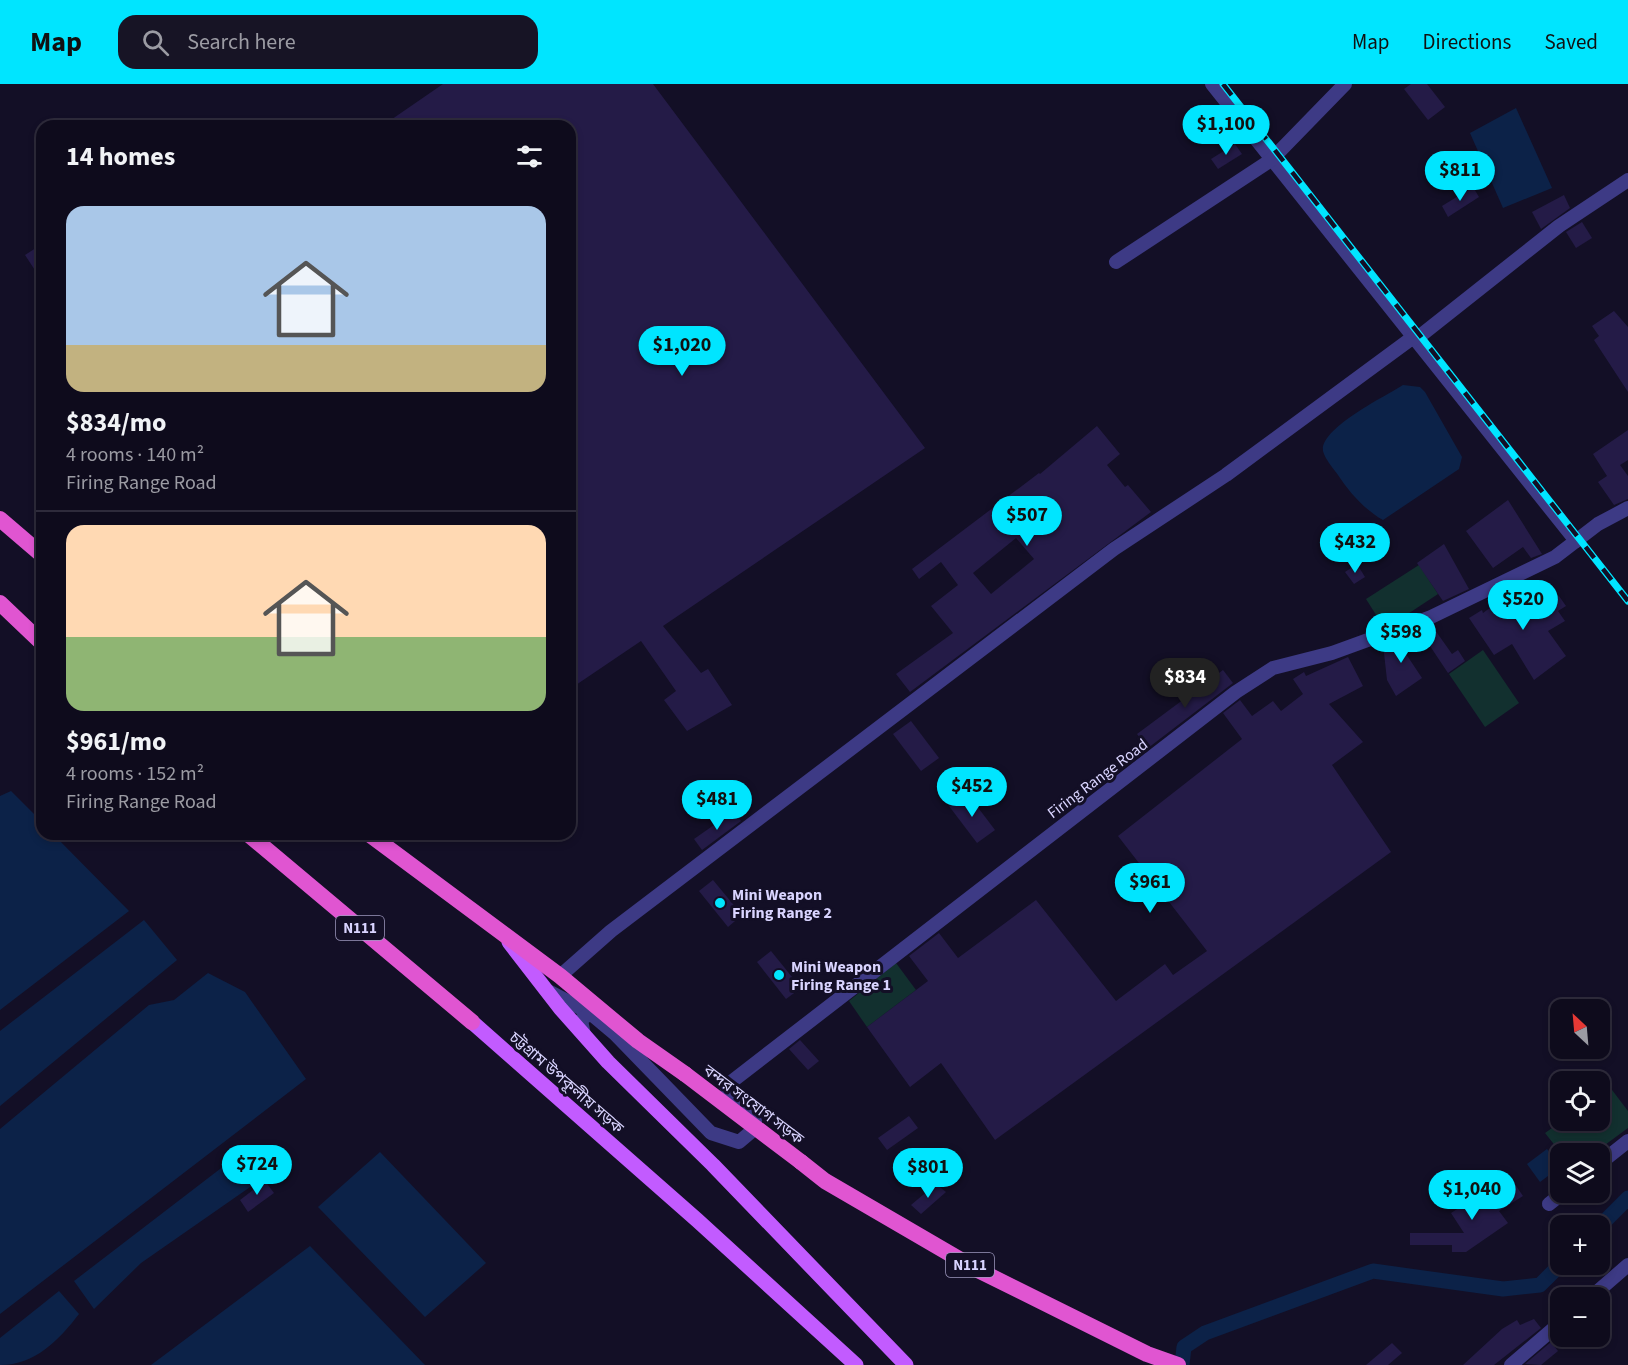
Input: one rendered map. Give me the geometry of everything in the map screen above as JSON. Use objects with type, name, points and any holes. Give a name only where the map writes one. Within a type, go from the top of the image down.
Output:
[{"type":"highway","points":[[0,519],[36,550]]},
{"type":"highway","points":[[0,603],[36,637]]},
{"type":"highway","name":"চট্টগ্রাম উপকূলীয় সড়ক","points":[[255,840],[472,1022]]},
{"type":"highway","name":"বন্দর সংযোগ সড়ক","points":[[377,840],[560,976],[638,1041],[686,1074],[825,1181],[976,1269],[1148,1354],[1178,1365]]},
{"type":"main road","points":[[501,933],[584,1035],[906,1365]]},
{"type":"main road","name":"চট্টগ্রাম উপকূলীয় সড়ক","points":[[472,1022],[697,1220],[856,1365]]},
{"type":"street","points":[[1212,84],[1270,160],[1576,541]]},
{"type":"street","points":[[1116,262],[1270,160],[1345,84]]},
{"type":"street","points":[[560,976],[621,924],[1114,549],[1226,475],[1451,314],[1559,226],[1628,180]]},
{"type":"street","name":"Firing Range Road","points":[[590,1013],[636,1056],[711,1133],[739,1142],[752,1131],[755,1121],[739,1105],[726,1086],[1196,722],[1273,668],[1332,653],[1431,617],[1555,557],[1628,508]]},
{"type":"street","points":[[546,990],[590,1013],[581,1020],[584,1035]]},
{"type":"street","points":[[1610,1155],[1628,1141]]},
{"type":"street","points":[[1602,1287],[1628,1264]]},
{"type":"street","points":[[1511,1365],[1550,1332]]},
{"type":"green space","points":[[1419,565],[1438,594],[1385,629],[1366,599]]},
{"type":"green space","points":[[1483,650],[1519,703],[1485,727],[1449,674]]},
{"type":"green space","points":[[896,963],[916,990],[867,1027],[849,1001]]},
{"type":"green space","points":[[1610,1087],[1628,1111],[1628,1128],[1608,1143],[1553,1143],[1545,1133],[1550,1129],[1610,1131]]},
{"type":"water","points":[[1516,108],[1552,188],[1503,208],[1470,133]]},
{"type":"water","points":[[1403,385],[1420,387],[1425,392],[1462,457],[1459,469],[1383,520],[1352,494],[1323,451],[1325,442],[1343,423]]},
{"type":"water","points":[[11,791],[36,816],[36,840],[59,840],[129,911],[0,1010],[0,796]]},
{"type":"water","points":[[144,920],[177,960],[0,1106],[0,1031]]},
{"type":"water","points":[[208,973],[245,992],[306,1079],[0,1314],[0,1129],[149,1005],[174,1000]]},
{"type":"water","points":[[1547,1149],[1550,1153],[1550,1174],[1540,1182],[1527,1164]]},
{"type":"water","points":[[380,1152],[486,1263],[425,1317],[318,1207]]},
{"type":"water","points":[[233,1159],[253,1185],[141,1263],[94,1309],[74,1281]]},
{"type":"water","points":[[310,1246],[425,1365],[151,1365]]},
{"type":"water","points":[[59,1291],[79,1314],[54,1342],[35,1356],[13,1364],[0,1365],[0,1338]]},
{"type":"building","points":[[443,84],[653,84],[925,448],[663,626],[701,673],[708,669],[732,705],[687,731],[664,700],[676,691],[641,641],[576,685],[576,120],[391,120]]},
{"type":"building","points":[[1411,84],[1427,84],[1445,107],[1428,120],[1404,89]]},
{"type":"building","points":[[1235,144],[1242,154],[1218,169],[1211,159]]},
{"type":"building","points":[[1473,187],[1479,197],[1448,217],[1442,206]]},
{"type":"building","points":[[1564,195],[1570,208],[1541,229],[1532,212]]},
{"type":"building","points":[[1582,222],[1592,238],[1576,248],[1566,232]]},
{"type":"building","points":[[36,248],[36,272],[25,255]]},
{"type":"building","points":[[1614,311],[1628,327],[1628,392],[1594,340],[1599,336],[1592,326]]},
{"type":"building","points":[[1097,426],[1120,454],[1107,465],[1125,487],[1128,485],[1151,512],[910,692],[896,674],[953,633],[931,606],[958,585],[941,562],[919,579],[912,569],[1040,474]],"holes":[[[1016,538],[1034,559],[991,594],[973,573]]]},
{"type":"building","points":[[1628,430],[1628,460],[1620,465],[1628,476],[1628,499],[1614,505],[1598,482],[1607,476],[1593,454]]},
{"type":"building","points":[[1508,500],[1542,554],[1531,558],[1523,547],[1493,568],[1466,531]]},
{"type":"building","points":[[1444,544],[1469,589],[1443,601],[1417,563]]},
{"type":"building","points":[[1357,564],[1365,577],[1354,584],[1345,572]]},
{"type":"building","points":[[1518,587],[1534,611],[1559,596],[1566,606],[1558,611],[1565,621],[1548,631],[1566,656],[1534,680],[1512,644],[1494,655],[1469,618],[1482,610],[1483,613]]},
{"type":"building","points":[[1435,630],[1452,654],[1458,650],[1465,661],[1448,673],[1424,637]]},
{"type":"building","points":[[1417,632],[1422,638],[1404,651],[1422,678],[1396,696],[1387,680],[1383,644]]},
{"type":"building","points":[[1348,657],[1363,686],[1329,704],[1363,742],[1332,765],[1391,852],[995,1140],[941,1063],[910,1087],[867,1027],[928,981],[909,956],[939,933],[958,958],[1036,900],[1116,1001],[1165,964],[1173,975],[1207,951],[1118,836],[1242,739],[1223,713],[1240,700],[1252,716],[1273,701],[1281,711],[1303,694],[1293,679],[1304,672],[1306,676]]},
{"type":"building","points":[[1223,670],[1233,683],[1148,748],[1137,734]]},
{"type":"building","points":[[911,721],[939,758],[921,771],[893,734]]},
{"type":"building","points":[[967,793],[995,830],[977,843],[949,806]]},
{"type":"building","points":[[734,811],[741,821],[702,850],[694,839]]},
{"type":"building","name":"Mini Weapon Firing Range 2","points":[[713,880],[742,915],[728,927],[699,891]]},
{"type":"building","name":"Mini Weapon Firing Range 1","points":[[771,951],[801,988],[786,999],[757,962]]},
{"type":"building","points":[[800,1040],[819,1061],[808,1070],[789,1049]]},
{"type":"building","points":[[909,1116],[918,1128],[887,1150],[878,1138]]},
{"type":"building","points":[[1512,1180],[1523,1196],[1499,1211],[1508,1223],[1466,1252],[1452,1252],[1452,1245],[1410,1245],[1410,1233],[1464,1233],[1451,1213],[1462,1206],[1457,1198],[1467,1189],[1483,1209],[1502,1194],[1499,1189]]},
{"type":"building","points":[[265,1181],[274,1193],[248,1212],[240,1200]]},
{"type":"building","points":[[936,1184],[946,1192],[921,1214],[911,1205]]},
{"type":"building","points":[[1534,1319],[1541,1328],[1494,1365],[1463,1365],[1502,1329],[1517,1320],[1520,1325]]},
{"type":"building","points":[[1392,1343],[1402,1353],[1388,1365],[1366,1365]]},
{"type":"building","points":[[1550,1343],[1550,1347],[1555,1347],[1558,1351],[1541,1365],[1525,1364]]},
{"type":"waterway","points":[[1610,1216],[1628,1198]]},
{"type":"waterway","points":[[1182,1365],[1184,1347],[1205,1333],[1373,1271],[1503,1289],[1540,1285],[1550,1275]]},
{"type":"railway","points":[[1223,84],[1628,601]]},
{"type":"place","name":"Mini Weapon Firing Range 2","points":[[720,903]]},
{"type":"place","name":"Mini Weapon Firing Range 1","points":[[779,975]]}]
